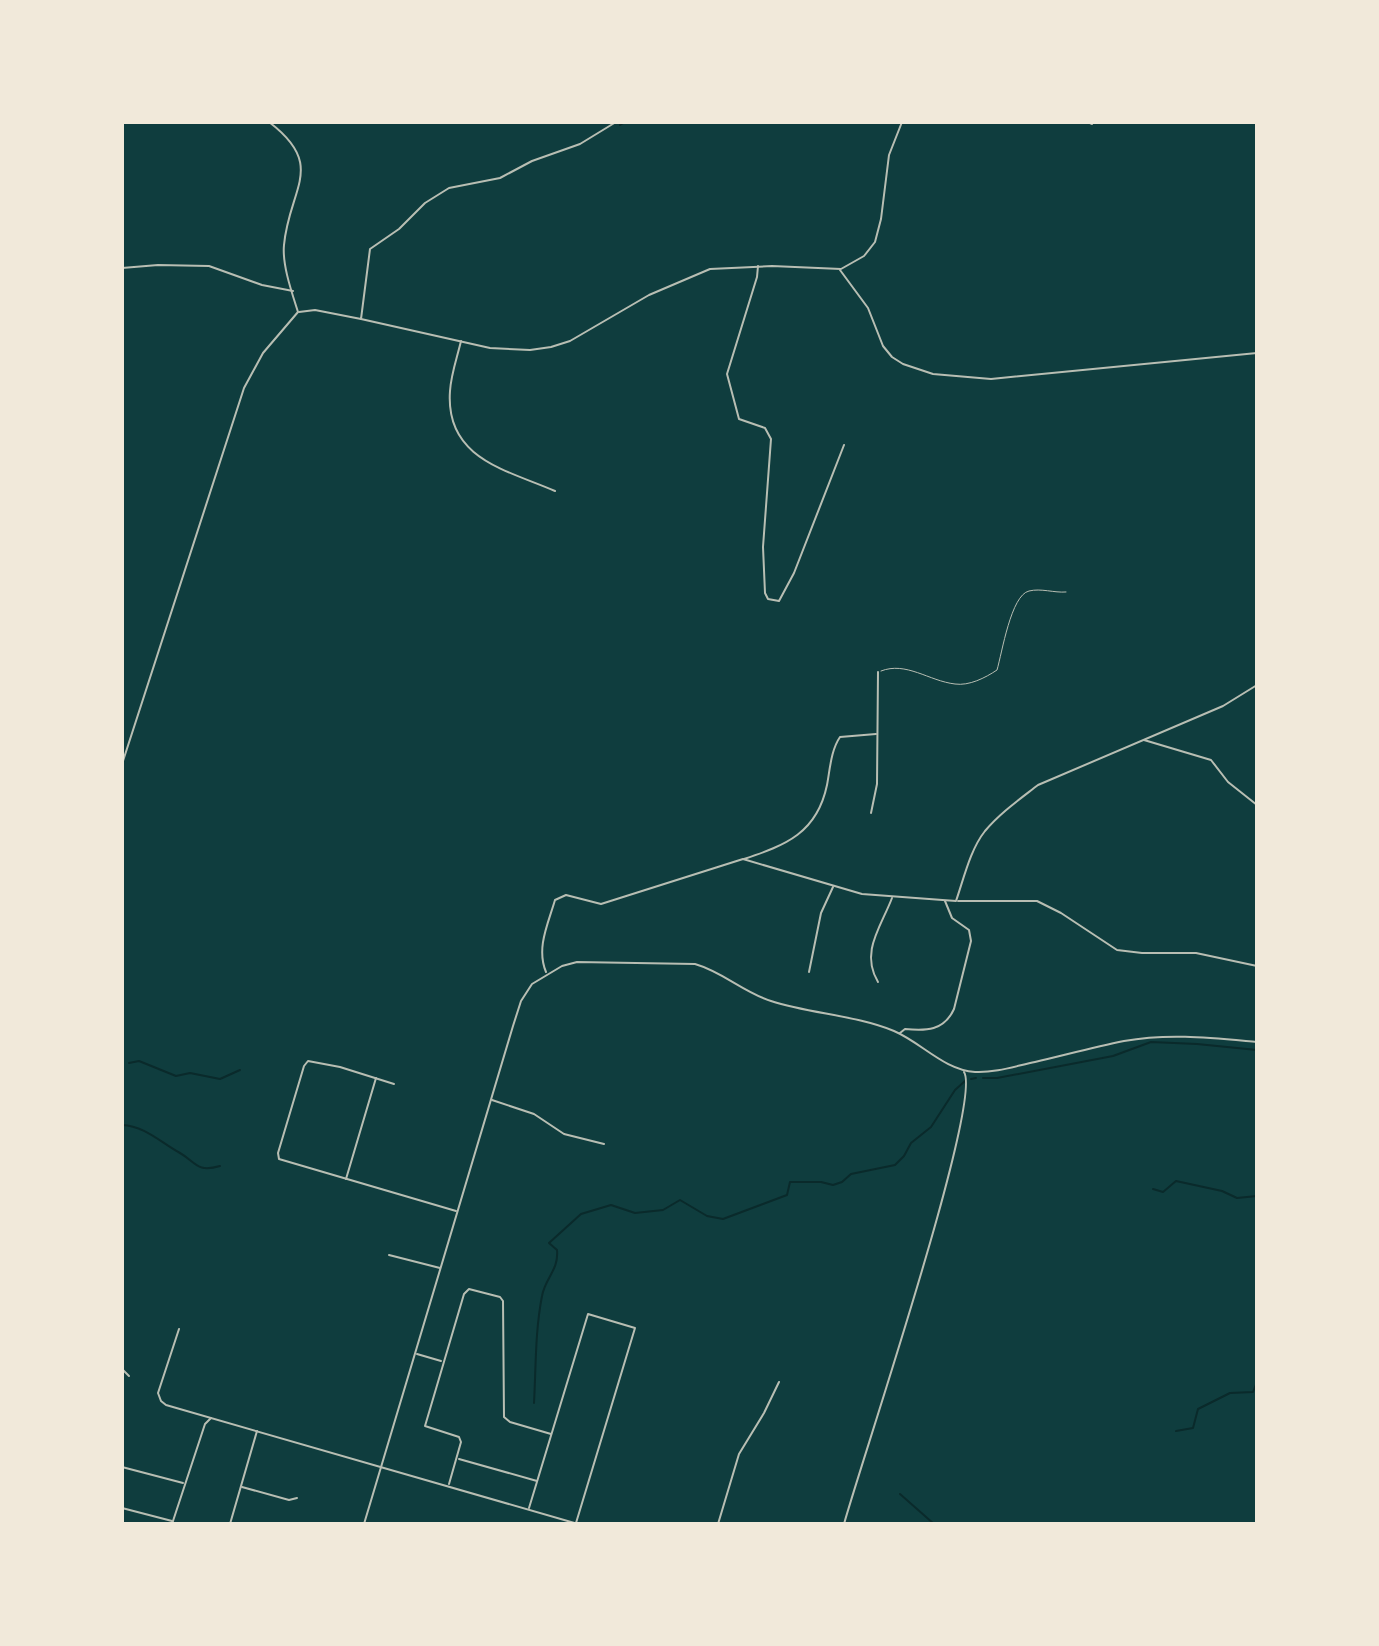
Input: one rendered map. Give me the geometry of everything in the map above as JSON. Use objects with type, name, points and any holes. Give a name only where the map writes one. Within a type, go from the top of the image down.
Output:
[{"type":"street","points":[[269,122],[292,141],[301,164],[284,246],[298,312]]},
{"type":"street","points":[[361,319],[370,249],[399,229],[432,198],[449,188],[491,181],[510,174],[532,161],[592,138],[616,122]]},
{"type":"street","points":[[122,764],[244,388],[258,361],[298,312],[315,310],[510,350],[551,347],[570,341],[649,295],[710,269],[758,266],[840,269],[864,256],[875,242],[889,155],[902,122]]},
{"type":"street","points":[[122,268],[167,264],[209,266],[262,285],[293,291]]},
{"type":"street","points":[[758,266],[727,374],[739,419],[765,428],[771,439],[763,547],[765,593],[768,599],[779,601],[794,573],[844,445]]},
{"type":"street","points":[[840,269],[868,308],[883,346],[892,357],[933,374],[991,379],[1257,353]]},
{"type":"street","points":[[461,341],[449,401],[453,421],[463,440],[490,465],[555,491]]},
{"type":"street","points":[[871,813],[877,784],[878,672]]},
{"type":"street","points":[[956,901],[979,840],[1011,805],[1051,778],[1234,701],[1257,685]]},
{"type":"street","points":[[546,973],[540,958],[555,900],[566,895],[601,904],[774,849],[796,839],[824,796],[840,737],[876,734]]},
{"type":"street","points":[[1143,740],[1211,760],[1228,782],[1257,805]]},
{"type":"street","points":[[743,859],[862,894],[945,901],[1037,901],[1117,950],[1196,953],[1257,966]]},
{"type":"street","points":[[809,972],[821,913],[833,886]]},
{"type":"street","points":[[878,982],[870,963],[870,950],[892,898]]},
{"type":"street","points":[[899,1033],[905,1029],[923,1031],[939,1027],[954,1009],[971,941],[969,930],[952,918],[945,901]]},
{"type":"street","points":[[364,1524],[521,1001],[532,984],[546,973],[577,962],[695,964],[709,968],[772,1002],[865,1021],[899,1033],[963,1070],[983,1072],[1158,1036],[1257,1042]]},
{"type":"street","points":[[394,1084],[314,1060],[308,1061],[278,1153],[279,1159],[458,1212]]},
{"type":"street","points":[[844,1524],[953,1165],[968,1086],[963,1070]]},
{"type":"street","points":[[346,1180],[376,1078]]},
{"type":"street","points":[[491,1099],[534,1114],[564,1134],[604,1144]]},
{"type":"street","points":[[389,1255],[441,1268]]},
{"type":"street","points":[[449,1485],[458,1458],[459,1437],[425,1426],[465,1292],[472,1289],[500,1297],[503,1301],[504,1417],[510,1422],[551,1434]]},
{"type":"street","points":[[179,1329],[159,1388],[158,1397],[166,1405],[577,1524],[635,1328],[588,1314],[529,1510]]},
{"type":"street","points":[[416,1354],[443,1362]]},
{"type":"street","points":[[122,1369],[129,1376]]},
{"type":"street","points":[[718,1524],[739,1454],[779,1382]]},
{"type":"street","points":[[122,1508],[172,1523],[205,1424],[211,1418]]},
{"type":"street","points":[[230,1524],[257,1430]]},
{"type":"street","points":[[458,1458],[537,1481]]},
{"type":"street","points":[[122,1467],[184,1484]]},
{"type":"street","points":[[241,1487],[289,1500],[297,1498]]},
{"type":"lane","points":[[878,672],[892,667],[954,684],[984,678],[997,670],[1014,605],[1022,595],[1028,591],[1066,592]]},
{"type":"waterway","points":[[620,125],[625,122]]},
{"type":"waterway","points":[[983,1078],[1113,1056],[1151,1042],[1257,1050]]},
{"type":"waterway","points":[[129,1063],[139,1061],[176,1076],[190,1073],[220,1079],[240,1070]]},
{"type":"waterway","points":[[971,1079],[976,1078]]},
{"type":"waterway","points":[[534,1403],[540,1309],[557,1257],[557,1250],[549,1243],[581,1214],[611,1205],[635,1213],[663,1210],[680,1200],[707,1216],[723,1219],[787,1195],[790,1182],[833,1185],[851,1174],[895,1165],[911,1143],[931,1127],[955,1090],[965,1081]]},
{"type":"waterway","points":[[122,1125],[145,1131],[197,1166],[220,1166]]},
{"type":"waterway","points":[[1153,1189],[1163,1192],[1176,1181],[1222,1191],[1237,1198],[1257,1196]]},
{"type":"waterway","points":[[1176,1431],[1193,1428],[1198,1409],[1230,1393],[1253,1392],[1257,1382]]},
{"type":"waterway","points":[[900,1494],[934,1524]]}]
